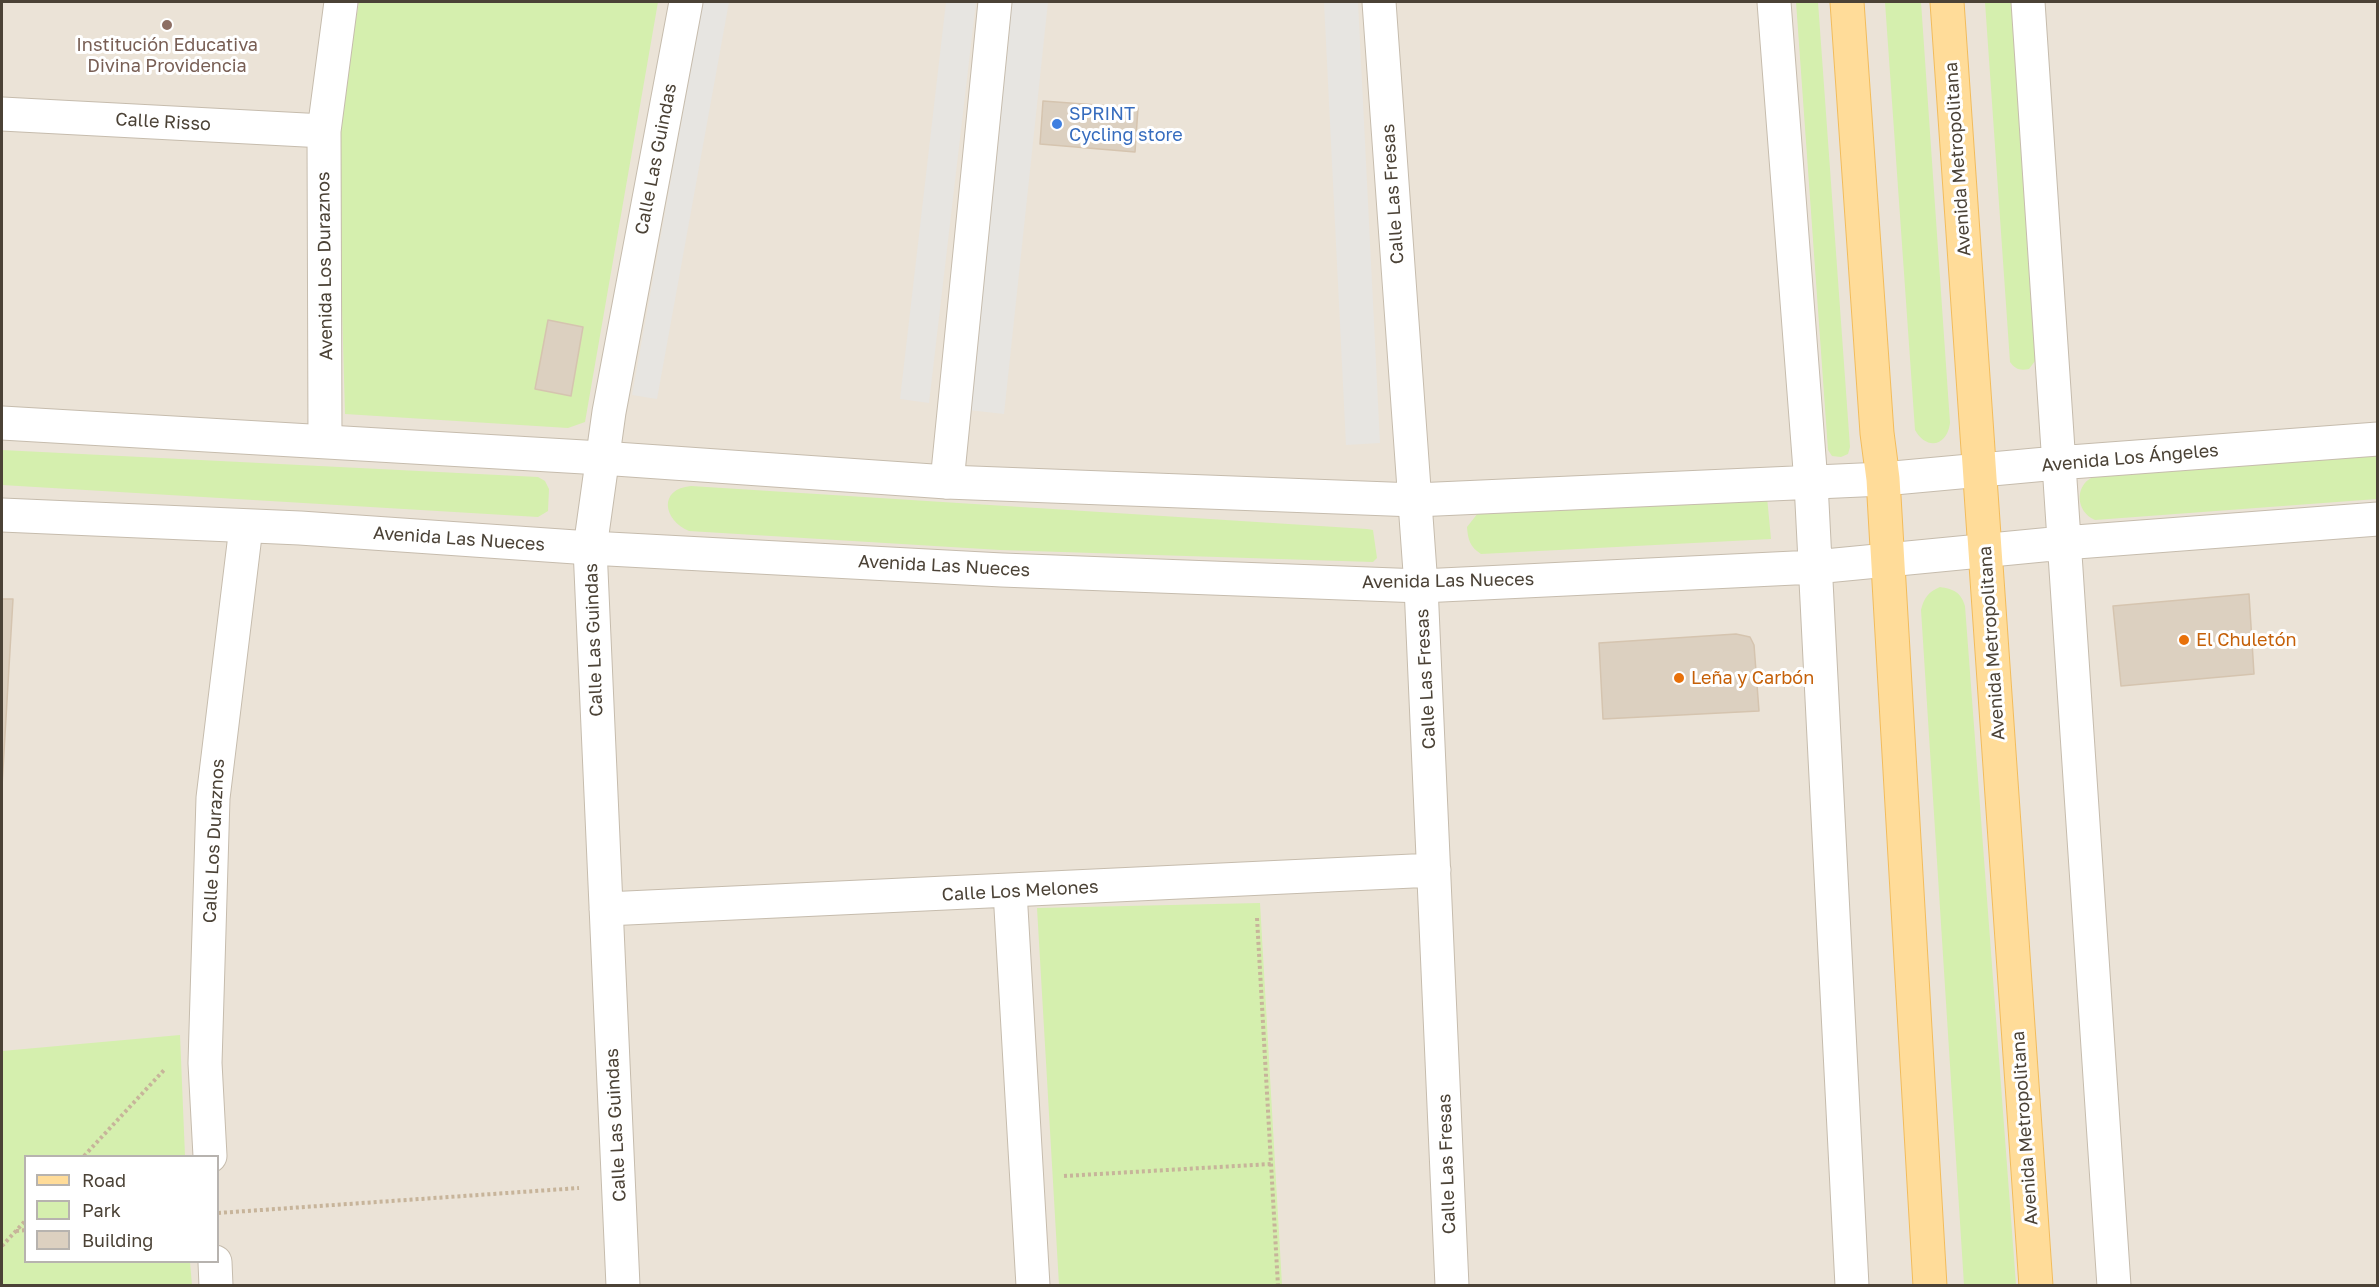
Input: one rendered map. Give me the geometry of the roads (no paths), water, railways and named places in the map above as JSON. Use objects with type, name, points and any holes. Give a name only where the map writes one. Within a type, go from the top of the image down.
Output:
[{"type":"main road","points":[[1847,2],[1882,479],[1930,1286]]},
{"type":"main road","name":"Avenida Metropolitana","points":[[1947,2],[1987,552],[2036,1286]]},
{"type":"street","name":"Avenida Los Duraznos","points":[[325,441],[324,131],[341,2]]},
{"type":"street","name":"Calle Las Guindas","points":[[624,1286],[590,548],[601,458],[686,2]]},
{"type":"street","points":[[947,482],[995,2]]},
{"type":"street","name":"Calle Las Fresas","points":[[1379,2],[1421,586],[1452,1286]]},
{"type":"street","points":[[1774,2],[1811,483],[1852,1286]]},
{"type":"street","points":[[2028,2],[2057,463],[2114,1286]]},
{"type":"street","name":"Calle Risso","points":[[2,114],[324,131]]},
{"type":"street","points":[[2,423],[601,458],[947,482],[1415,500],[1882,479]]},
{"type":"street","name":"Avenida Los Ángeles","points":[[1882,479],[2057,463],[2378,439]]},
{"type":"street","name":"Avenida Las Nueces","points":[[2,515],[300,528],[590,548],[1002,570],[1421,586],[1815,567],[1887,559]]},
{"type":"street","points":[[1887,559],[2378,519]]},
{"type":"street","name":"Calle Los Duraznos","points":[[210,1155],[205,1063],[213,798],[246,527]]},
{"type":"street","name":"Calle Los Melones","points":[[606,909],[1434,870]]},
{"type":"street","points":[[1010,891],[1033,1286]]},
{"type":"street","points":[[215,1263],[216,1286]]},
{"type":"place","name":"Institución Educativa Divina Providencia","points":[[167,25]]},
{"type":"place","name":"SPRINT Cycling store","points":[[1057,124]]},
{"type":"place","name":"El Chuletón","points":[[2184,640]]},
{"type":"place","name":"Leña y Carbón","points":[[1679,678]]}]
